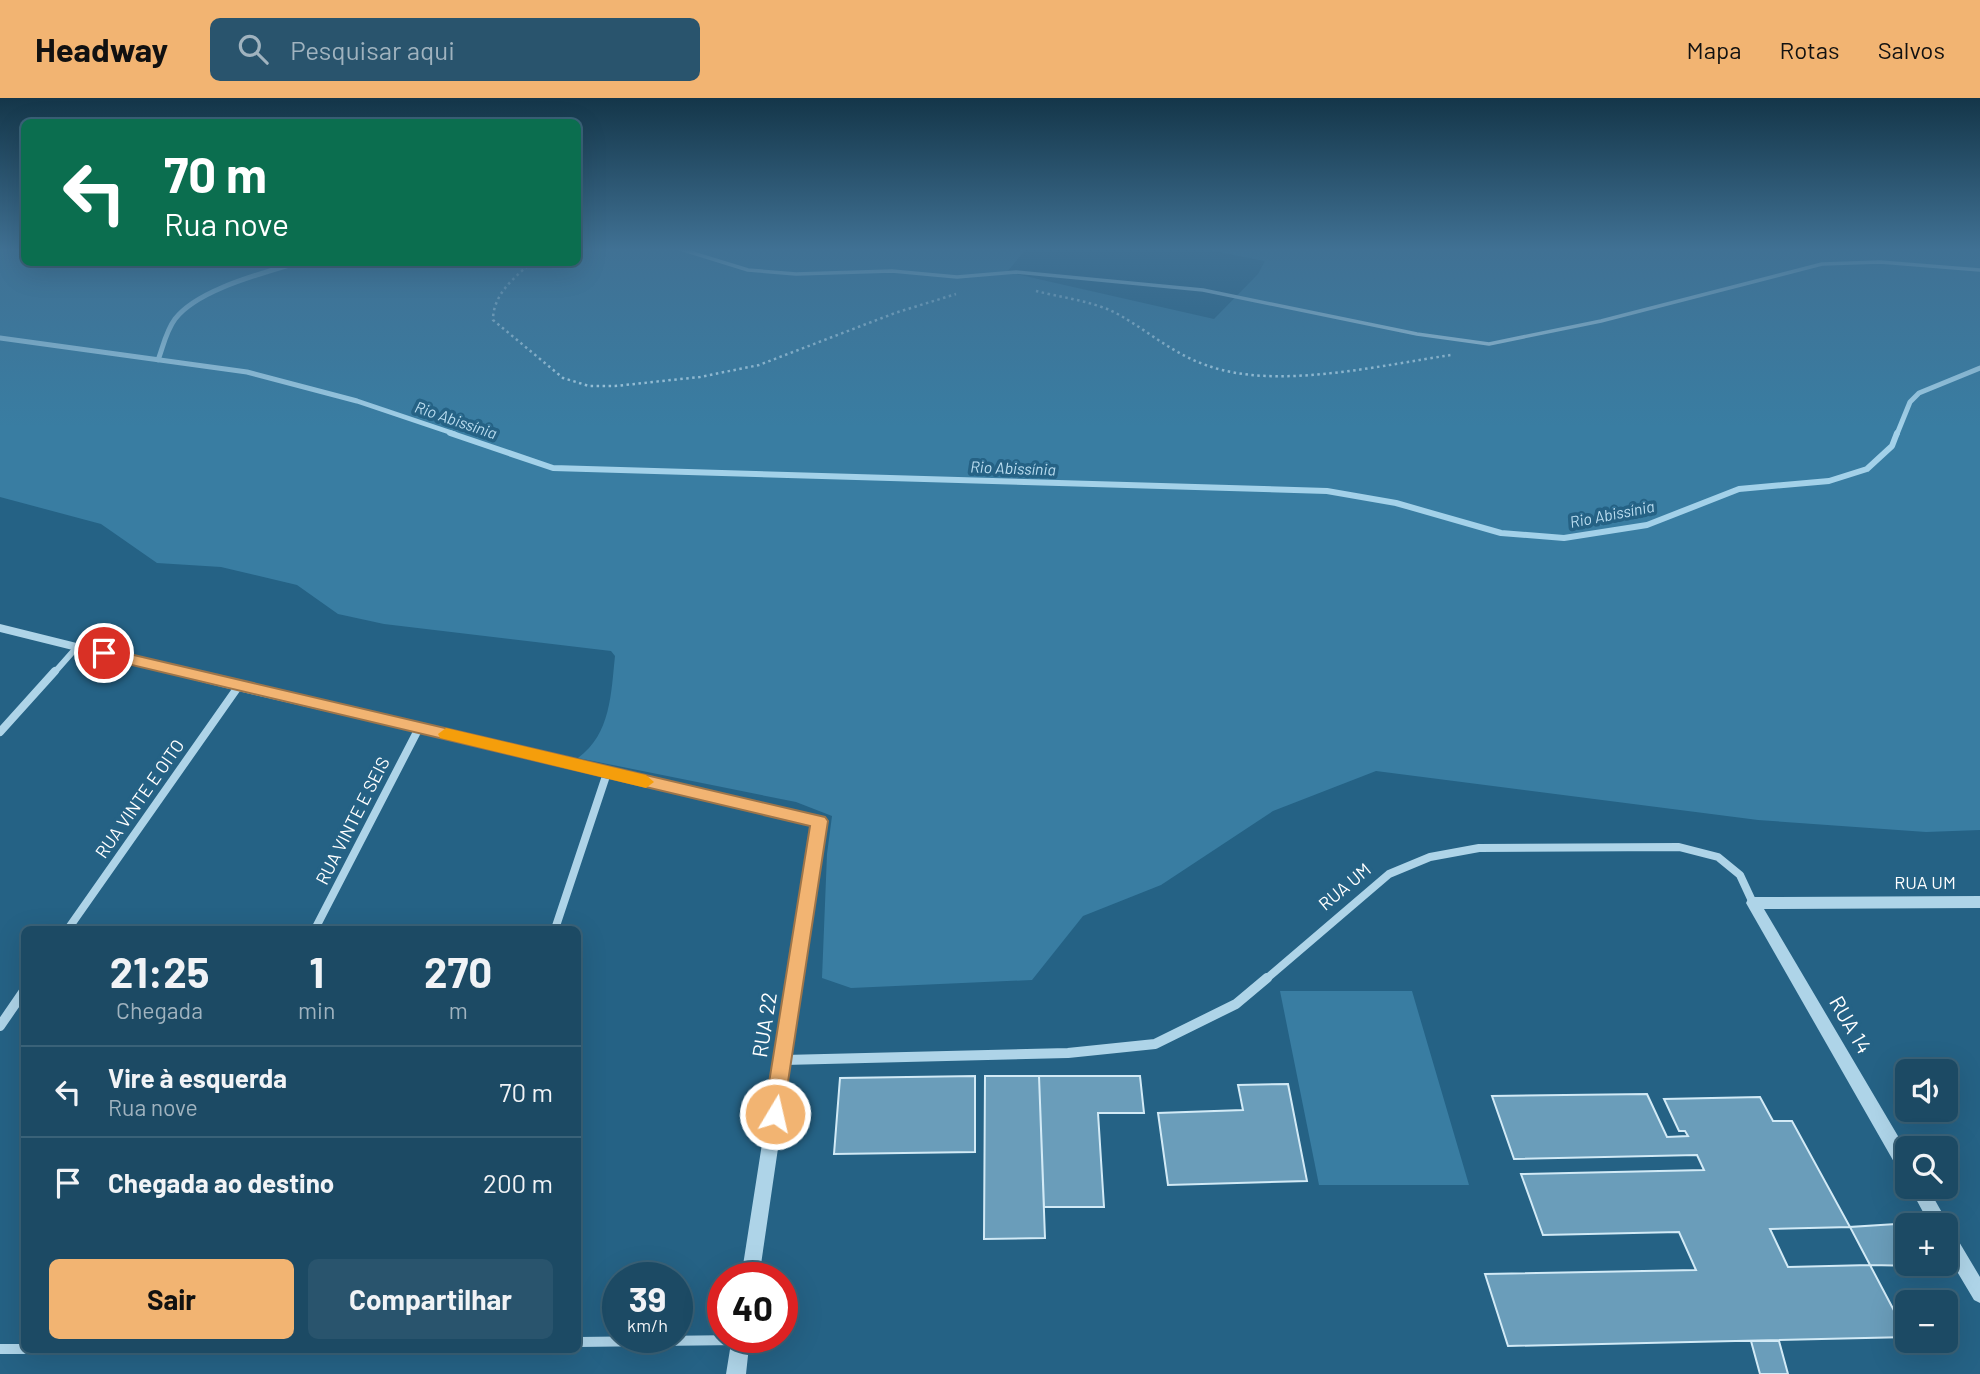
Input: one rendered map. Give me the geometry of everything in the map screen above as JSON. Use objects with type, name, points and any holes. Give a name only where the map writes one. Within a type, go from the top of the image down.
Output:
[{"type":"street","points":[[0,628],[607,773],[556,926]]},
{"type":"street","points":[[0,732],[76,646]]},
{"type":"street","name":"RUA VINTE E OITO","points":[[70,926],[238,687]]},
{"type":"street","name":"RUA VINTE E SEIS","points":[[317,926],[419,728]]},
{"type":"street","name":"RUA 22","points":[[607,773],[819,821],[752,1262]]},
{"type":"street","name":"RUA UM","points":[[783,1060],[1068,1053],[1155,1044],[1236,1004],[1390,874],[1430,857],[1479,848],[1679,846],[1718,857],[1740,875],[1753,903],[1980,902]]},
{"type":"street","name":"RUA 14","points":[[1753,903],[1895,1148]]},
{"type":"street","points":[[0,1026],[21,996]]},
{"type":"street","points":[[1958,1256],[1980,1294]]},
{"type":"street","points":[[581,1342],[707,1340]]},
{"type":"street","points":[[0,1349],[21,1349]]},
{"type":"street","points":[[736,1374],[739,1353]]},
{"type":"lane","points":[[1294,309],[1418,334],[1489,344],[1649,309]]},
{"type":"path","points":[[493,309],[493,320],[516,337],[551,370],[571,382],[590,386],[679,381],[751,367],[796,353],[877,319],[910,309]]},
{"type":"path","points":[[1103,309],[1112,311],[1174,352],[1223,370],[1285,376],[1444,357],[1489,344]]},
{"type":"shaded area","points":[[0,309],[1168,309],[1214,319],[1224,309],[1980,309],[1980,830],[1926,832],[1758,820],[1376,771],[1273,811],[1161,885],[1083,916],[1032,980],[851,988],[822,978],[827,854],[832,816],[796,802],[578,758],[589,748],[603,725],[612,684],[615,656],[611,651],[384,624],[338,614],[297,585],[221,567],[157,563],[101,524],[0,497]]},
{"type":"shaded area","points":[[1280,991],[1412,991],[1469,1185],[1319,1185]]},
{"type":"building","points":[[975,1076],[975,1152],[834,1154],[840,1078]]},
{"type":"building","points":[[985,1076],[1039,1076],[1045,1238],[984,1239]]},
{"type":"building","points":[[1039,1076],[1140,1076],[1144,1113],[1098,1113],[1104,1207],[1044,1207]]},
{"type":"building","points":[[1288,1084],[1307,1181],[1168,1185],[1158,1113],[1243,1110],[1238,1085]]},
{"type":"building","points":[[1647,1094],[1667,1137],[1688,1136],[1685,1131],[1679,1131],[1664,1099],[1760,1097],[1773,1121],[1792,1121],[1850,1227],[1770,1229],[1788,1267],[1870,1265],[1895,1312],[1895,1337],[1508,1346],[1485,1274],[1696,1270],[1679,1232],[1543,1235],[1521,1174],[1704,1170],[1697,1155],[1514,1159],[1492,1096]]},
{"type":"building","points":[[1895,1224],[1895,1266],[1870,1265],[1850,1227]]},
{"type":"building","points":[[1751,1341],[1779,1341],[1788,1374],[1760,1374]]},
{"type":"waterway","points":[[158,360],[172,324],[185,309]]},
{"type":"waterway","name":"Rio Abissínia","points":[[0,338],[158,360]]},
{"type":"waterway","name":"Rio Abissínia","points":[[158,360],[247,372],[357,401],[455,434]]},
{"type":"waterway","name":"Rio Abissínia","points":[[1897,434],[1910,402],[1919,393],[1980,368]]},
{"type":"waterway","name":"Rio Abissínia","points":[[450,433],[553,468],[1327,491],[1396,503],[1501,533],[1564,538],[1647,525],[1739,489],[1829,481],[1867,469],[1892,446],[1897,433]]},
{"type":"slow traffic","points":[[446,734],[646,782]]},
{"type":"route","points":[[104,653],[238,687],[819,821],[775,1114]]}]
